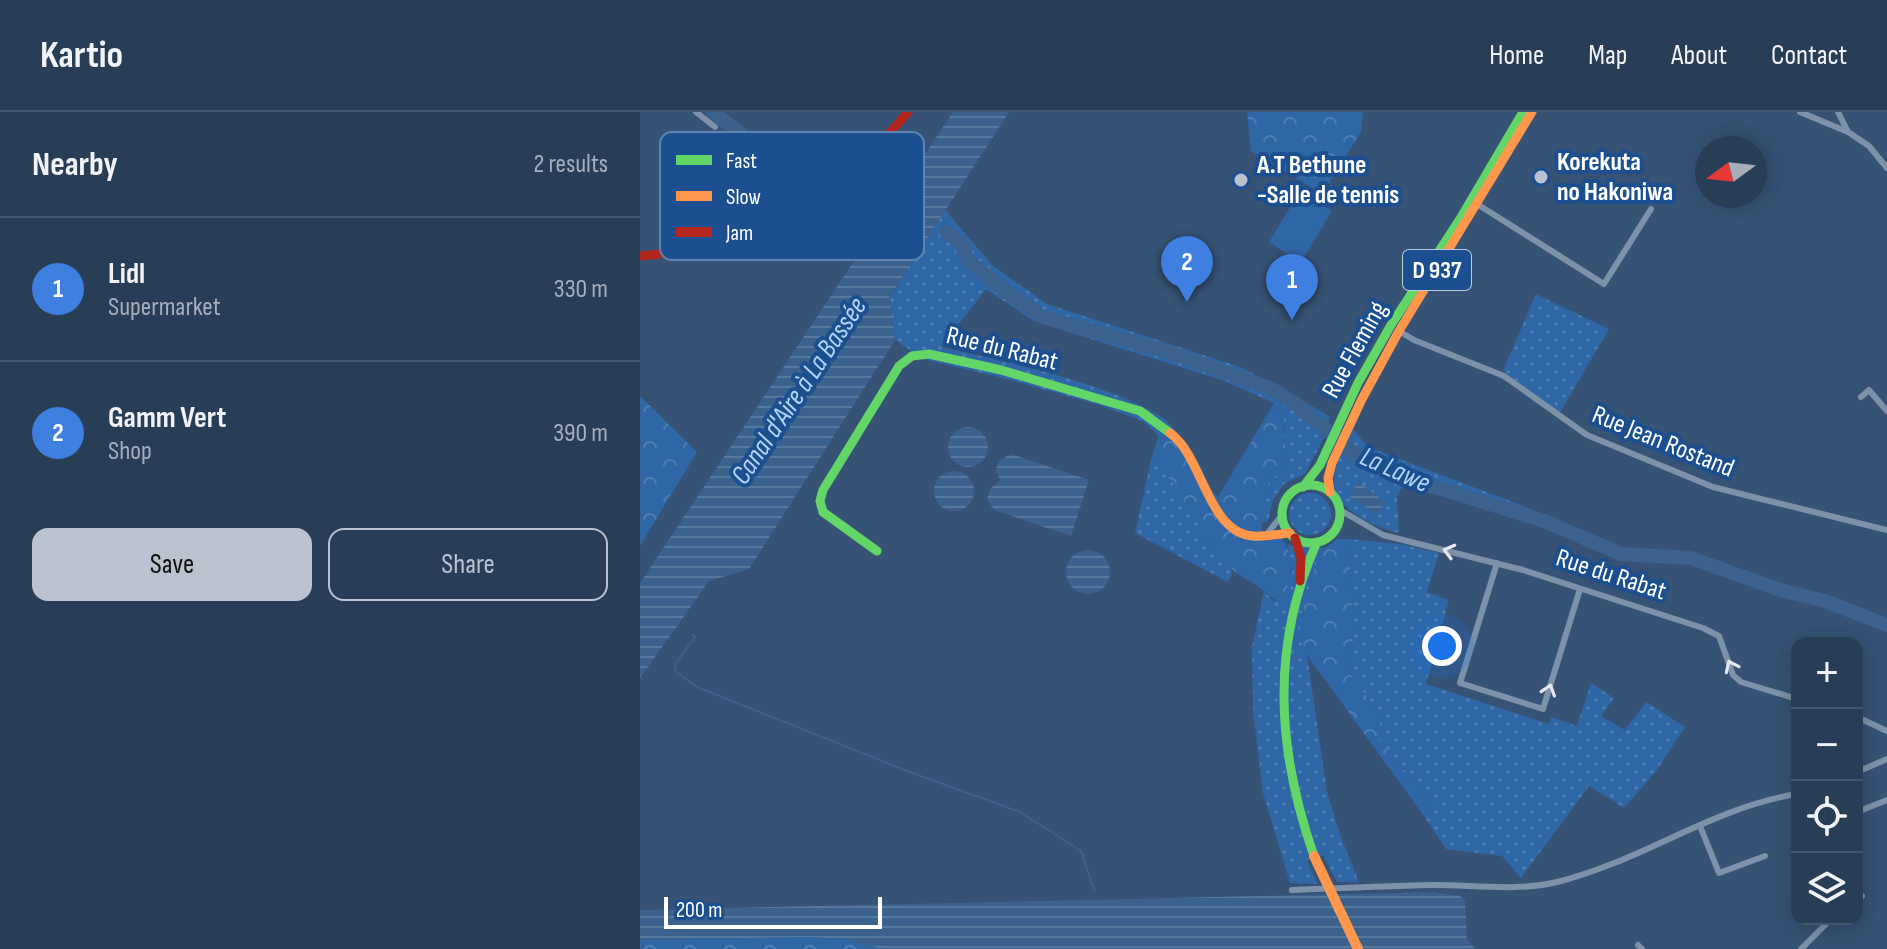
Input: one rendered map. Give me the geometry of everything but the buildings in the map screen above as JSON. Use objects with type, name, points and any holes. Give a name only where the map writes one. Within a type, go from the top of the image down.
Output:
[{"type":"main road","points":[[893,132],[908,112]]},
{"type":"main road","name":"Rue Fleming","points":[[1303,487],[1334,446],[1383,339],[1460,219],[1523,112]]},
{"type":"main road","name":"Rue Fleming","points":[[1342,429],[1532,112]]},
{"type":"main road","points":[[640,256],[660,253]]},
{"type":"main road","name":"Rue du Rabat","points":[[877,551],[823,512],[820,501],[823,490],[899,366],[906,357],[918,353],[1001,370],[1140,411],[1176,437],[1193,463],[1216,511],[1226,523],[1250,536],[1292,536]]},
{"type":"main road","name":"Rue Fleming","points":[[1330,492],[1328,478],[1334,446]]},
{"type":"main road","points":[[1292,536],[1310,543],[1335,531],[1340,510],[1330,492],[1317,486],[1303,487],[1288,497],[1282,515],[1301,558],[1299,595]]},
{"type":"main road","points":[[1317,542],[1285,649],[1281,714],[1294,796],[1314,856],[1358,949]]},
{"type":"street","points":[[696,112],[715,127]]},
{"type":"street","points":[[1800,112],[1848,132],[1869,146],[1887,168]]},
{"type":"street","points":[[1838,112],[1848,132]]},
{"type":"street","points":[[1477,204],[1604,284],[1651,209]]},
{"type":"street","name":"Rue Jean Rostand","points":[[1399,331],[1504,376],[1578,431],[1599,441],[1713,487],[1887,530]]},
{"type":"street","points":[[1861,397],[1869,390],[1887,411]]},
{"type":"street","name":"Rue du Rabat","points":[[1340,510],[1383,535],[1497,563],[1703,628],[1719,636],[1733,675],[1741,682],[1791,697]]},
{"type":"street","points":[[1267,534],[1282,515]]},
{"type":"street","points":[[1497,563],[1460,683],[1543,709],[1580,589]]},
{"type":"street","points":[[1863,720],[1887,731]]},
{"type":"street","points":[[1863,769],[1887,759]]},
{"type":"street","points":[[1292,890],[1545,884],[1577,876],[1764,801],[1791,795]]},
{"type":"street","points":[[1863,810],[1887,800]]},
{"type":"street","points":[[1700,826],[1719,873],[1765,856]]},
{"type":"street","points":[[1801,949],[1825,925]]},
{"type":"green space","points":[[1247,112],[1363,112],[1361,132],[1322,194],[1251,151]]},
{"type":"green space","points":[[1300,191],[1332,211],[1301,262],[1269,242]]},
{"type":"green space","points":[[945,210],[993,266],[1047,304],[1240,367],[1330,417],[1325,436],[1305,474],[1284,484],[1273,500],[1268,521],[1260,524],[1261,501],[1271,478],[1287,471],[1284,420],[1274,403],[1222,380],[1034,321],[986,289],[941,347],[1057,375],[1142,406],[1165,419],[1160,437],[1143,421],[1096,404],[923,359],[895,340],[889,299],[914,260],[924,260],[924,243]]},
{"type":"green space","points":[[1536,294],[1609,329],[1559,414],[1503,371]]},
{"type":"green space","points":[[640,396],[697,452],[640,546]]},
{"type":"green space","points":[[1274,403],[1284,420],[1287,472],[1271,478],[1263,501],[1262,524],[1264,541],[1281,538],[1289,553],[1291,570],[1283,604],[1236,572],[1220,556],[1152,456],[1165,419],[1190,450],[1218,497]]},
{"type":"green space","points":[[1353,429],[1368,447],[1526,507],[1575,529],[1569,538],[1547,528],[1404,484],[1397,497],[1399,533],[1378,526],[1346,507],[1334,487],[1337,464]]},
{"type":"green space","points":[[1152,456],[1170,476],[1209,541],[1233,571],[1228,582],[1135,533]]},
{"type":"green space","points":[[1310,493],[1324,500],[1331,514],[1324,528],[1310,535],[1296,528],[1289,514],[1296,500]]},
{"type":"green space","points":[[1337,539],[1349,539],[1354,625],[1350,674],[1380,714],[1380,739],[1431,804],[1424,816],[1307,655],[1299,635],[1319,553]]},
{"type":"green space","points":[[1349,539],[1400,544],[1439,553],[1427,592],[1449,600],[1426,684],[1549,724],[1551,717],[1577,726],[1591,683],[1614,698],[1601,716],[1625,730],[1646,702],[1685,727],[1657,770],[1624,808],[1589,786],[1521,878],[1502,856],[1446,849],[1424,816],[1431,804],[1380,739],[1380,714],[1350,674],[1354,625]]},
{"type":"green space","points":[[1288,545],[1324,548],[1319,553],[1299,635],[1307,655],[1327,792],[1359,882],[1337,882],[1323,855],[1307,860],[1317,884],[1290,883],[1263,793],[1253,711],[1252,647],[1264,591],[1275,602],[1292,571]]},
{"type":"green space","points":[[843,939],[882,949],[640,949],[640,940]]},
{"type":"water","points":[[953,112],[1009,112],[924,244],[924,156]]},
{"type":"water","name":"Canal d'Aire à La Bassée","points":[[855,260],[914,260],[889,298],[895,340],[749,569],[709,581],[640,678],[640,583]]},
{"type":"water","points":[[968,427],[982,433],[988,447],[982,461],[968,467],[954,461],[948,447],[954,433]]},
{"type":"water","points":[[1011,454],[1089,480],[1071,536],[994,510],[987,499],[990,489],[1000,480],[996,470],[999,461]]},
{"type":"water","points":[[954,471],[968,477],[974,491],[968,505],[954,511],[940,505],[934,491],[940,477]]},
{"type":"water","points":[[1358,482],[1386,502],[1377,515],[1350,497]]},
{"type":"water","points":[[1088,550],[1104,556],[1110,572],[1104,588],[1088,594],[1072,588],[1066,572],[1072,556]]},
{"type":"water","points":[[1432,892],[1460,896],[1465,901],[1467,939],[1475,949],[882,949],[843,939],[809,937],[640,940],[640,910]]},
{"type":"waterway","name":"La Lawe","points":[[713,112],[738,132]]},
{"type":"waterway","name":"La Lawe","points":[[946,232],[960,243],[969,261],[1043,317],[1169,352],[1272,389],[1294,403],[1359,457],[1398,471],[1415,483],[1544,521],[1621,554],[1691,558],[1780,590],[1825,601],[1887,625]]},
{"type":"waterway","points":[[693,635],[695,637],[676,663],[675,671],[697,687],[907,771],[1020,812],[1081,851],[1095,889]]},
{"type":"traffic: fast","points":[[1303,487],[1320,465],[1358,383],[1391,325],[1460,219],[1523,112]]},
{"type":"traffic: fast","points":[[877,551],[823,512],[820,501],[823,490],[899,366],[912,356],[929,354],[1001,370],[1140,411],[1170,433]]},
{"type":"traffic: fast","points":[[1311,485],[1322,487],[1331,494],[1338,503],[1340,514],[1338,525],[1331,534],[1322,541],[1311,543],[1300,541],[1291,534],[1284,525],[1282,514],[1284,503],[1291,494],[1300,487],[1311,485]]},
{"type":"traffic: fast","points":[[1314,856],[1292,777],[1284,699],[1292,620],[1317,542]]},
{"type":"traffic: slow","points":[[1330,492],[1328,478],[1332,463],[1362,399],[1399,331],[1532,112]]},
{"type":"traffic: slow","points":[[1170,433],[1190,458],[1215,508],[1225,521],[1238,531],[1253,536],[1290,533]]},
{"type":"traffic: slow","points":[[1314,856],[1358,949]]},
{"type":"traffic: jam","points":[[891,132],[908,112]]},
{"type":"traffic: jam","points":[[640,256],[660,254]]},
{"type":"traffic: jam","points":[[1295,538],[1301,558],[1300,581]]},
{"type":"place","name":"Korekuta no Hakoniwa","points":[[1541,177]]},
{"type":"place","name":"A.T Bethune -Salle de tennis","points":[[1241,180]]},
{"type":"place","name":"Gamm Vert","points":[[1187,302]]},
{"type":"place","name":"Lidl","points":[[1292,320]]}]
